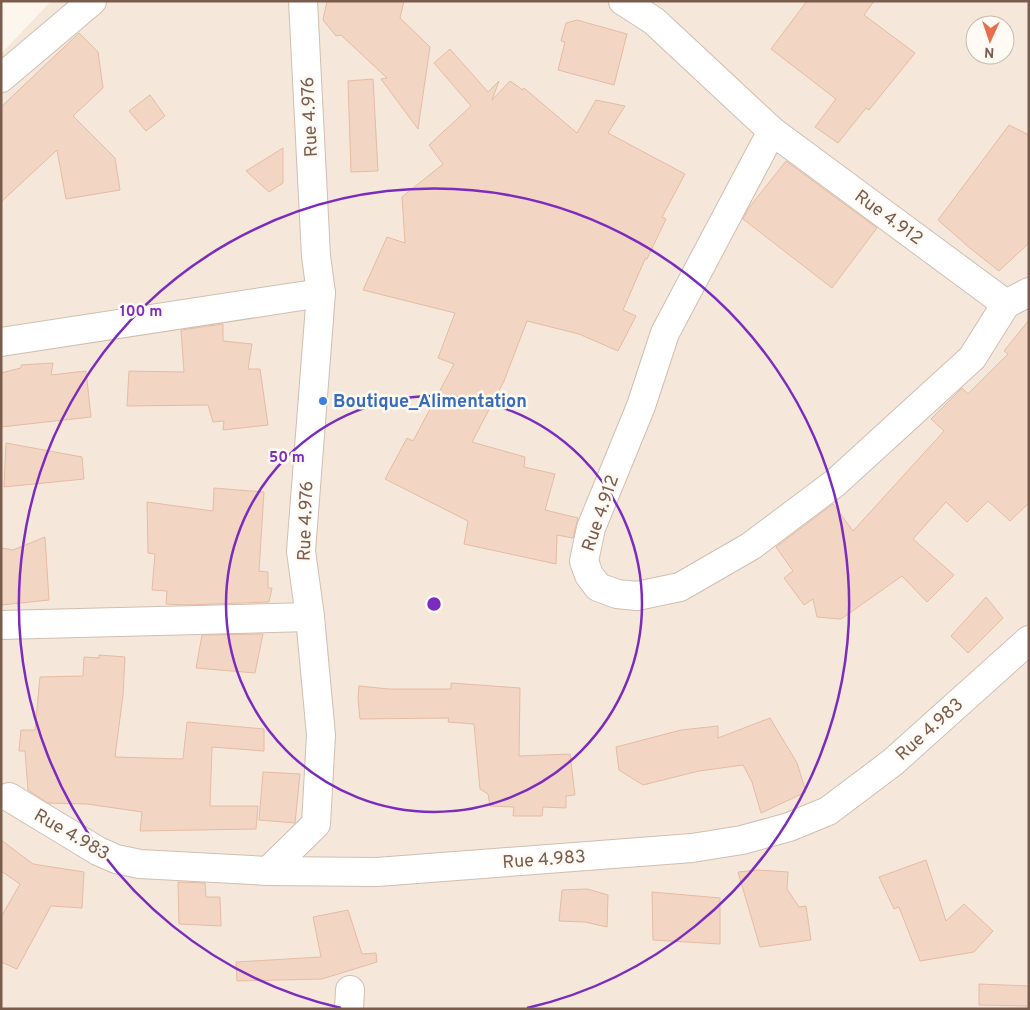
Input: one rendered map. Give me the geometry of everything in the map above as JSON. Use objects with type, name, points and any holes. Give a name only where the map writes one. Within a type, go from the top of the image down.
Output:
[{"type":"street","points":[[1,78],[92,1]]},
{"type":"street","name":"Rue 4.976","points":[[268,871],[316,824],[321,735],[310,616],[301,551],[321,293],[316,256],[303,1]]},
{"type":"street","name":"Rue 4.912","points":[[623,1],[654,21],[772,131],[1017,298],[972,358],[835,483],[751,546],[680,587],[637,596],[617,594],[598,587],[589,575],[584,562],[591,528],[642,406],[665,333],[772,131]]},
{"type":"street","points":[[1,342],[321,293]]},
{"type":"street","points":[[1,625],[310,616]]},
{"type":"street","name":"Rue 4.983","points":[[9,797],[98,850],[116,859],[140,864],[268,871],[377,872],[692,848],[742,840],[789,827],[828,811],[893,762],[1029,640]]},
{"type":"shaded area","points":[[51,1],[1029,1],[1029,1009],[1,1009],[1,54]]},
{"type":"building","points":[[327,1],[404,1],[400,18],[430,47],[418,129],[381,79],[387,78],[341,35],[336,36],[323,20]]},
{"type":"building","points":[[807,1],[874,1],[864,15],[915,53],[869,110],[866,108],[838,143],[815,127],[836,99],[771,49]]},
{"type":"building","points":[[577,20],[627,34],[614,85],[558,70],[565,42],[561,41],[566,23]]},
{"type":"building","points":[[79,33],[98,52],[103,88],[73,116],[115,158],[120,190],[66,199],[57,150],[1,202],[1,107]]},
{"type":"building","points":[[450,49],[488,92],[499,81],[492,100],[510,81],[523,90],[524,88],[577,133],[596,100],[625,106],[608,133],[685,174],[662,217],[666,219],[647,259],[645,259],[623,310],[636,316],[618,351],[579,334],[527,321],[504,381],[472,442],[525,457],[524,467],[555,474],[545,510],[578,518],[573,538],[557,535],[556,564],[464,544],[468,521],[385,479],[407,438],[413,441],[454,364],[438,358],[455,313],[363,290],[387,237],[405,243],[402,197],[443,164],[429,145],[471,106],[434,63]]},
{"type":"building","points":[[373,79],[378,171],[351,172],[348,81]]},
{"type":"building","points":[[150,95],[165,116],[146,131],[129,111]]},
{"type":"building","points":[[1009,125],[1029,135],[1029,243],[999,271],[938,220]]},
{"type":"building","points":[[283,148],[283,183],[269,192],[246,171]]},
{"type":"building","points":[[786,161],[877,228],[832,288],[743,219],[748,209]]},
{"type":"building","points":[[1029,320],[1029,503],[1010,521],[988,501],[967,522],[946,502],[913,539],[954,575],[927,602],[902,576],[841,619],[817,617],[813,599],[804,605],[784,578],[793,571],[776,547],[833,504],[853,531],[944,431],[931,419],[962,388],[968,394],[1008,354],[1004,351]]},
{"type":"building","points":[[223,324],[223,341],[252,344],[248,369],[260,369],[268,425],[223,430],[224,421],[213,422],[208,405],[127,406],[129,371],[184,372],[181,330]]},
{"type":"building","points":[[53,363],[51,375],[86,371],[91,417],[1,427],[1,373],[21,368],[21,365]]},
{"type":"building","points":[[6,443],[82,457],[84,479],[4,487]]},
{"type":"building","points":[[214,488],[264,492],[259,571],[268,572],[268,588],[272,588],[269,602],[166,604],[167,591],[152,590],[155,554],[148,553],[147,502],[213,511]]},
{"type":"building","points":[[45,537],[49,600],[1,605],[1,548],[13,550]]},
{"type":"building","points":[[986,597],[1003,618],[968,653],[951,636]]},
{"type":"building","points":[[263,634],[255,673],[196,668],[202,635]]},
{"type":"building","points":[[99,655],[125,657],[123,695],[115,757],[183,759],[187,722],[264,729],[264,751],[212,747],[210,806],[258,806],[256,829],[140,831],[142,812],[87,804],[48,803],[28,790],[25,751],[19,751],[21,730],[35,730],[40,677],[83,676],[84,657],[99,658]]},
{"type":"building","points":[[451,683],[520,688],[519,756],[570,754],[575,795],[566,796],[566,808],[543,807],[542,816],[513,816],[514,807],[490,806],[488,794],[480,789],[474,724],[448,722],[449,718],[360,719],[359,686],[389,689],[451,689]]},
{"type":"building","points":[[770,718],[797,763],[806,792],[761,813],[752,782],[743,765],[699,771],[643,785],[619,770],[616,747],[681,730],[718,726],[718,738]]},
{"type":"building","points":[[263,772],[300,774],[295,823],[259,820]]},
{"type":"building","points":[[1,840],[33,864],[84,872],[82,908],[51,906],[17,969],[1,962],[1,917],[20,884],[1,871]]},
{"type":"building","points":[[926,860],[946,921],[964,904],[993,931],[974,952],[920,961],[899,907],[894,909],[879,877]]},
{"type":"building","points":[[758,870],[788,872],[787,889],[799,907],[806,906],[811,940],[760,947],[738,872]]},
{"type":"building","points":[[178,882],[205,883],[206,897],[220,897],[221,926],[179,924]]},
{"type":"building","points":[[587,889],[608,895],[607,927],[585,922],[559,921],[562,890]]},
{"type":"building","points":[[652,892],[720,898],[720,944],[653,940]]},
{"type":"building","points":[[348,910],[362,954],[376,953],[377,962],[322,979],[237,981],[236,962],[321,957],[313,917]]},
{"type":"building","points":[[979,984],[1029,986],[1029,1006],[979,1005]]},
{"type":"place","name":"Boutique_Alimentation","points":[[323,401]]}]
